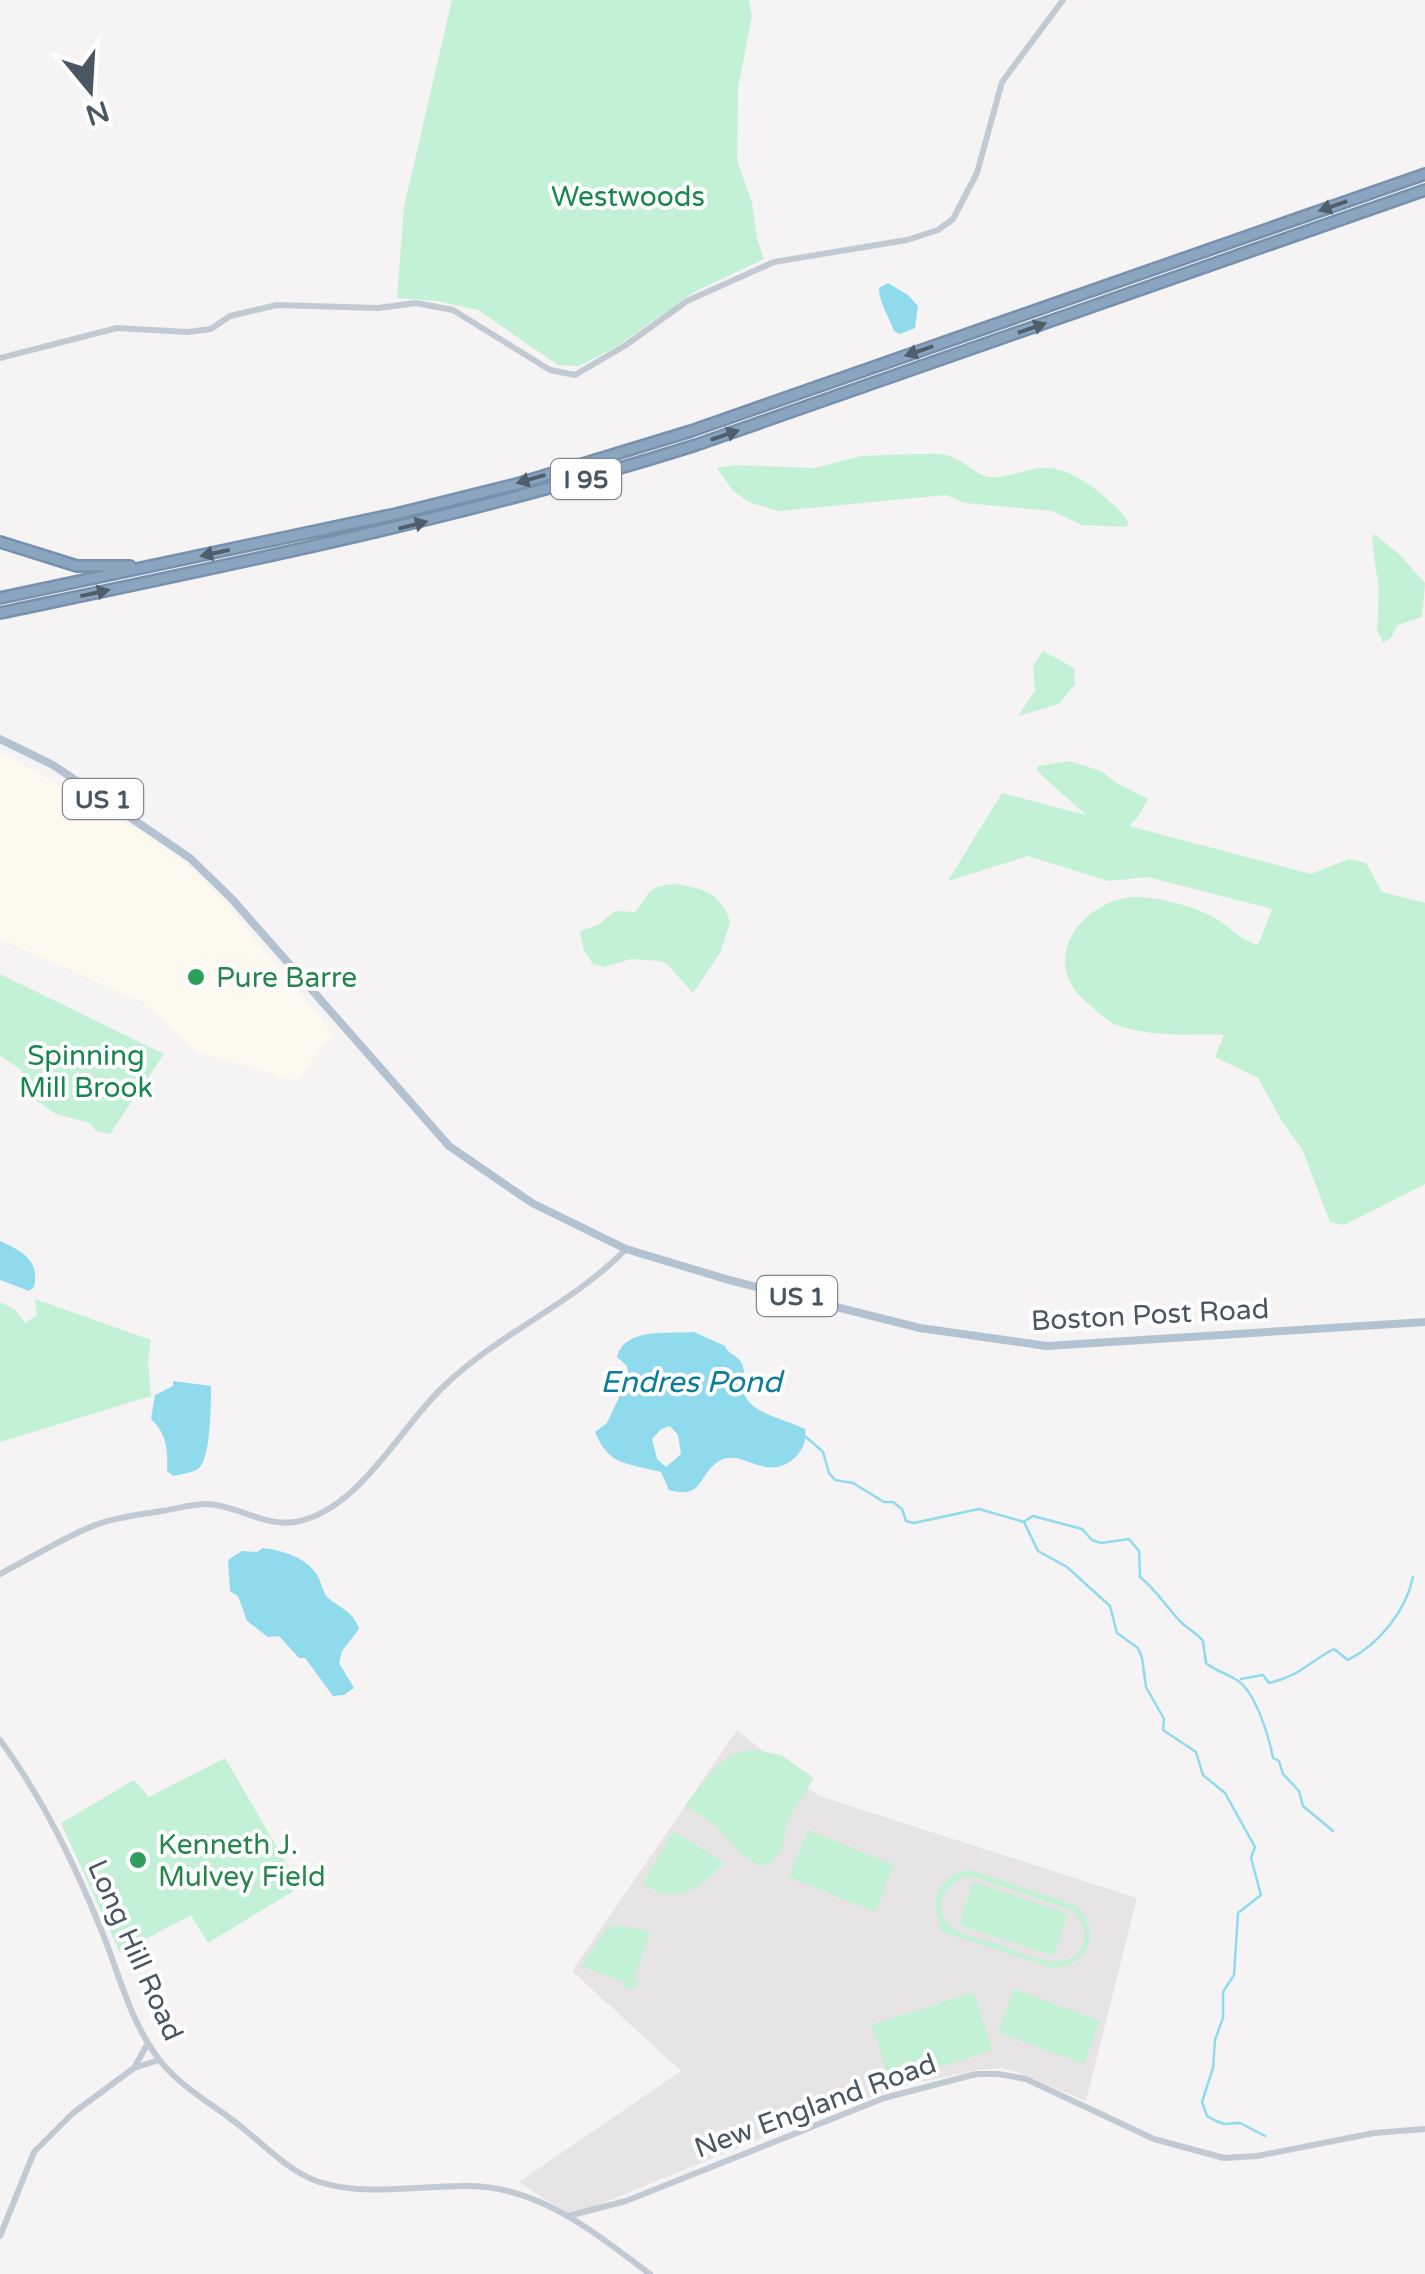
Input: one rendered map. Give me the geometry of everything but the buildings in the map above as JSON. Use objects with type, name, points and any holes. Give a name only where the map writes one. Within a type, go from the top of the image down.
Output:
[{"type":"highway","name":"I 95","points":[[0,598],[396,514],[598,460],[692,431],[1425,174]]},
{"type":"highway","name":"I 95","points":[[0,613],[398,529],[522,498],[696,445],[1425,190]]},
{"type":"highway","points":[[0,542],[77,566],[152,566]]},
{"type":"main road","name":"Boston Post Road","points":[[0,739],[54,764],[190,858],[232,899],[450,1146],[532,1203],[626,1249],[729,1280],[920,1328],[1050,1346],[1425,1322]]},
{"type":"street","points":[[0,358],[116,328],[188,332],[211,329],[230,316],[277,306],[378,308],[416,303],[453,310],[550,370],[575,375],[626,345],[687,301],[774,262],[907,240],[938,230],[954,219],[977,173],[1002,82],[1063,0]]},
{"type":"street","points":[[0,1574],[90,1526],[130,1516],[203,1504],[224,1506],[275,1523],[297,1522],[329,1510],[363,1480],[444,1386],[500,1342],[598,1278],[626,1249]]},
{"type":"street","name":"Long Hill Road","points":[[0,1740],[52,1821],[148,2043],[176,2077],[282,2161],[319,2182],[366,2189],[506,2189],[568,2216],[650,2274]]},
{"type":"street","points":[[134,2068],[148,2043]]},
{"type":"street","points":[[0,2236],[34,2152],[73,2113],[134,2068],[160,2060]]},
{"type":"street","name":"New England Road","points":[[568,2216],[639,2196],[884,2098],[976,2074],[1026,2079],[1154,2138],[1224,2158],[1257,2156],[1374,2133],[1425,2129]]},
{"type":"shaded area","points":[[0,751],[185,862],[224,901],[332,1032],[298,1081],[198,1052],[142,1002],[0,939]]},
{"type":"shaded area","points":[[737,1730],[819,1796],[1137,1898],[1086,2101],[999,2068],[908,2085],[815,2116],[571,2216],[519,2182],[681,2071],[572,1971]]},
{"type":"green space","name":"Westwoods","points":[[452,0],[749,0],[752,16],[738,88],[737,160],[752,203],[764,259],[696,291],[616,347],[579,366],[558,365],[478,310],[397,298],[404,207]]},
{"type":"green space","points":[[861,456],[950,456],[988,477],[1035,469],[1061,470],[1110,501],[1128,520],[1127,527],[1082,525],[1052,511],[965,503],[946,495],[778,511],[749,502],[733,491],[717,468],[815,468]]},
{"type":"green space","points":[[1374,534],[1425,583],[1422,617],[1398,625],[1383,643],[1377,629],[1379,590]]},
{"type":"green space","points":[[1043,651],[1074,668],[1075,684],[1059,704],[1018,716],[1035,691],[1033,666]]},
{"type":"green space","points":[[1069,761],[1101,771],[1148,799],[1129,826],[1311,874],[1349,859],[1366,863],[1382,892],[1425,903],[1425,1184],[1344,1225],[1330,1222],[1302,1149],[1258,1078],[1215,1057],[1224,1035],[1156,1033],[1114,1024],[1071,984],[1066,952],[1071,937],[1093,912],[1123,898],[1149,898],[1186,906],[1213,917],[1258,945],[1272,909],[1148,877],[1108,881],[1028,856],[948,881],[1002,793],[1086,815],[1037,771],[1038,766]]},
{"type":"green space","points":[[674,884],[709,893],[721,904],[730,922],[721,951],[693,993],[661,961],[631,959],[604,967],[593,964],[584,951],[580,931],[598,925],[615,911],[635,912],[653,889]]},
{"type":"green space","name":"Spinning Mill Brook","points":[[0,974],[164,1054],[110,1134],[96,1131],[90,1123],[56,1114],[17,1087],[23,1071],[0,1056]]},
{"type":"green space","points":[[35,1299],[151,1340],[151,1396],[0,1442],[0,1302],[15,1310],[25,1323],[37,1315]]},
{"type":"green space","points":[[751,1749],[781,1755],[814,1778],[788,1819],[783,1845],[772,1863],[760,1866],[739,1852],[714,1824],[685,1805],[722,1763]]},
{"type":"green space","points":[[225,1758],[300,1887],[208,1943],[191,1915],[120,1953],[61,1823],[134,1780],[149,1797]]},
{"type":"green space","points":[[808,1830],[894,1865],[875,1912],[789,1877]]},
{"type":"green space","points":[[673,1831],[723,1862],[698,1886],[666,1893],[643,1884]]},
{"type":"green space","points":[[970,1870],[1077,1906],[1089,1927],[1090,1937],[1082,1955],[1074,1962],[1052,1968],[940,1931],[938,1893],[945,1882]],"holes":[[[971,1876],[1074,1911],[1085,1930],[1082,1947],[1064,1961],[1051,1961],[957,1930],[945,1919],[941,1903],[948,1888]]]},
{"type":"green space","points":[[973,1882],[1068,1914],[1053,1956],[959,1925]]},
{"type":"green space","points":[[620,1925],[650,1932],[634,1978],[639,1980],[635,1989],[624,1988],[625,1982],[581,1966],[607,1928]]},
{"type":"green space","points":[[1014,1989],[1100,2021],[1084,2064],[998,2032]]},
{"type":"green space","points":[[974,1992],[992,2050],[890,2083],[872,2025]]},
{"type":"water","points":[[888,283],[918,306],[915,328],[900,334],[894,331],[879,293],[879,288]]},
{"type":"water","points":[[0,1241],[32,1263],[35,1278],[29,1291],[0,1280]]},
{"type":"water","name":"Endres Pond","points":[[694,1332],[725,1346],[739,1359],[744,1373],[743,1389],[754,1406],[805,1429],[804,1444],[789,1462],[774,1467],[725,1459],[712,1466],[695,1489],[680,1492],[669,1490],[661,1472],[621,1462],[607,1452],[595,1432],[607,1423],[629,1376],[627,1366],[617,1357],[621,1347],[638,1336]],"holes":[[[670,1426],[678,1435],[681,1454],[666,1467],[657,1459],[652,1439]]]},
{"type":"water","points":[[173,1381],[211,1386],[206,1455],[198,1469],[173,1476],[167,1471],[163,1437],[151,1419],[155,1395],[173,1386]]},
{"type":"water","points":[[263,1548],[286,1553],[307,1564],[327,1597],[356,1623],[359,1629],[342,1651],[339,1663],[354,1688],[344,1695],[333,1696],[305,1658],[299,1658],[279,1636],[268,1637],[247,1621],[238,1596],[230,1591],[228,1560],[242,1551],[257,1552]]},
{"type":"waterway","points":[[806,1437],[823,1452],[835,1480],[853,1483],[884,1502],[893,1502],[902,1509],[906,1521],[914,1523],[979,1509],[1024,1522],[1038,1551],[1067,1567],[1110,1606],[1117,1633],[1138,1648],[1146,1687],[1164,1719],[1163,1730],[1196,1752],[1203,1775],[1225,1793],[1255,1847],[1251,1858],[1261,1895],[1238,1913],[1234,1975],[1223,1992],[1223,2018],[1202,2102],[1207,2116],[1214,2120],[1240,2123],[1265,2136]]},
{"type":"waterway","points":[[1025,1521],[1033,1516],[1082,1529],[1101,1543],[1129,1539],[1139,1551],[1140,1577],[1203,1641],[1206,1663],[1235,1679],[1249,1693],[1273,1758],[1299,1791],[1303,1806],[1333,1831]]},
{"type":"waterway","points":[[1241,1679],[1263,1675],[1269,1683],[1279,1680],[1334,1649],[1348,1660],[1390,1625],[1413,1577]]},
{"type":"place","name":"Pure Barre","points":[[196,977]]},
{"type":"place","name":"Kenneth J. Mulvey Field","points":[[138,1860]]}]
